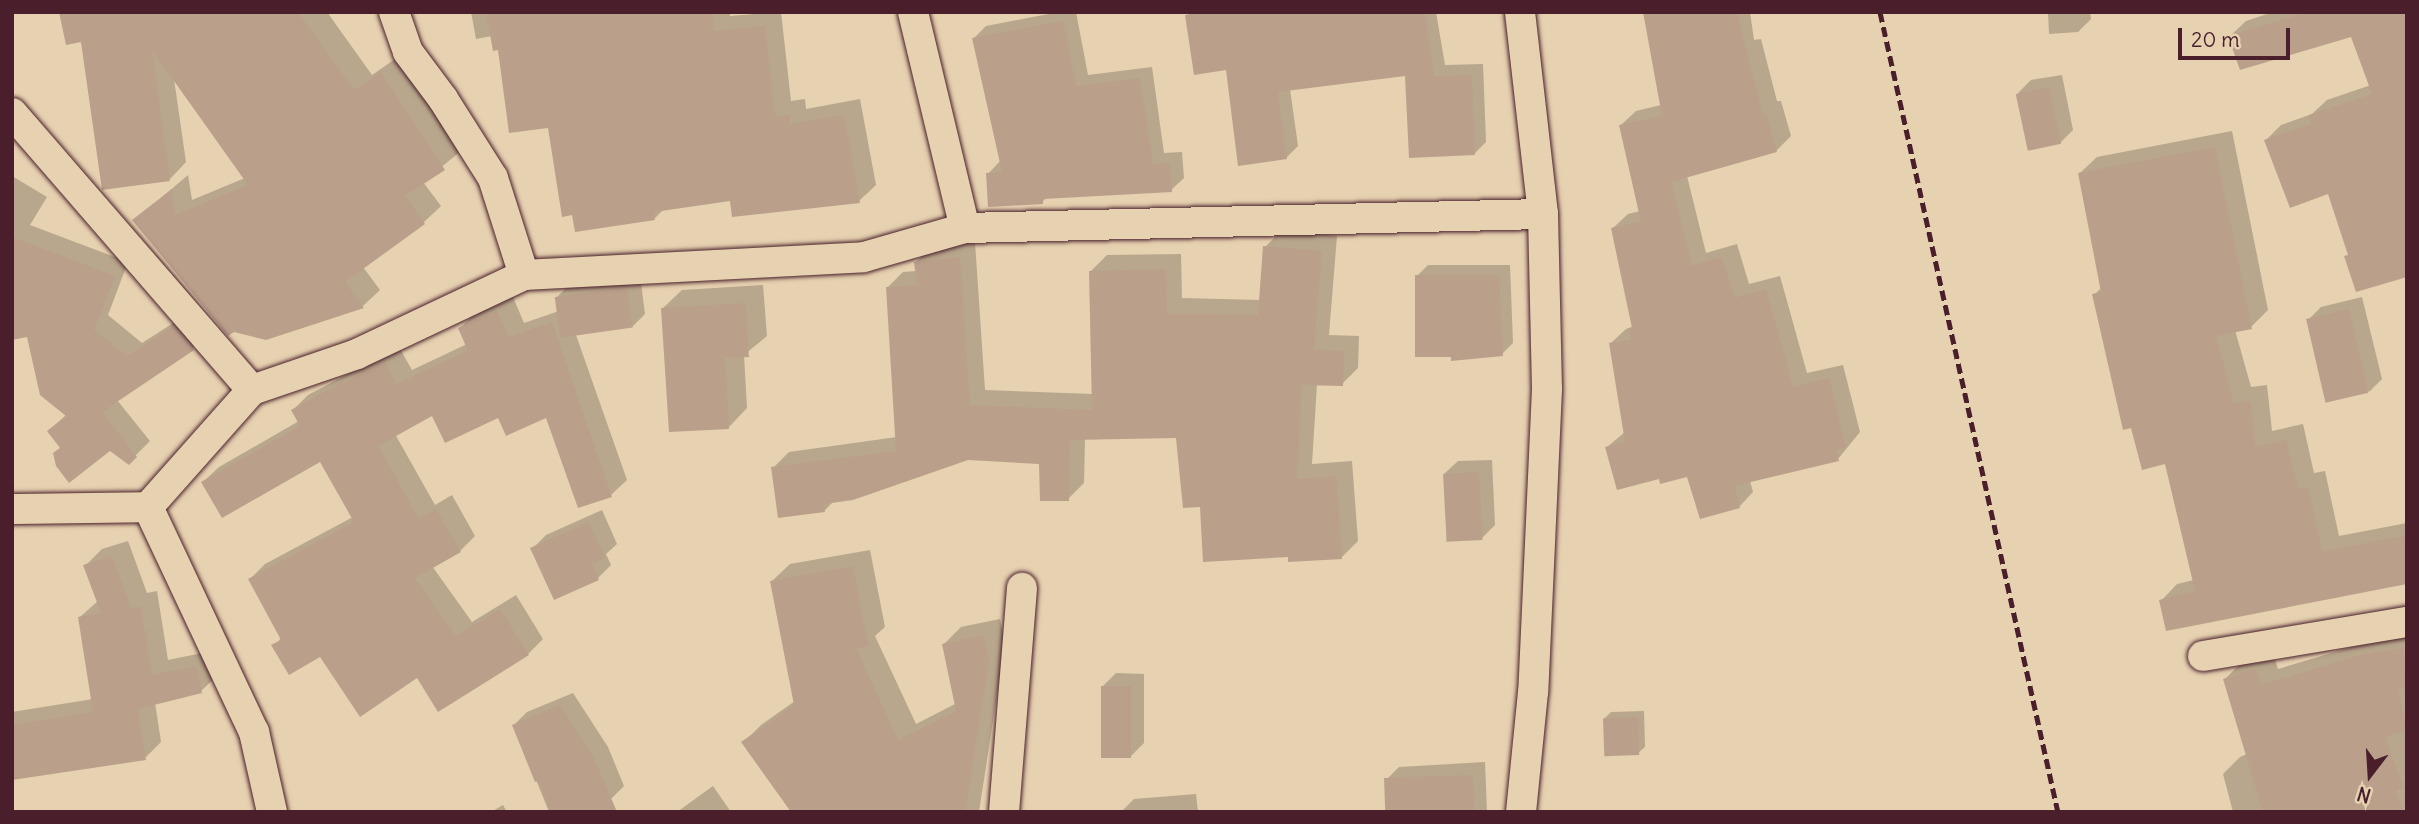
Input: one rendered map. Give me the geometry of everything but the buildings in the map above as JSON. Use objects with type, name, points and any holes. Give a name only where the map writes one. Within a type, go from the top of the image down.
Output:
[{"type":"street","points":[[394,12],[408,52],[443,99],[493,178],[524,275]]},
{"type":"street","points":[[913,12],[965,228]]},
{"type":"street","points":[[1520,12],[1542,215],[1547,389],[1533,692],[1521,812]]},
{"type":"street","points":[[12,113],[252,390]]},
{"type":"street","points":[[12,509],[148,507],[252,390],[357,354],[524,275],[864,257],[965,228],[1542,215]]},
{"type":"street","points":[[148,507],[254,732],[272,812]]},
{"type":"street","points":[[1004,812],[1022,588]]},
{"type":"street","points":[[2203,656],[2407,622]]},
{"type":"railway","points":[[1880,12],[2058,812]]}]
